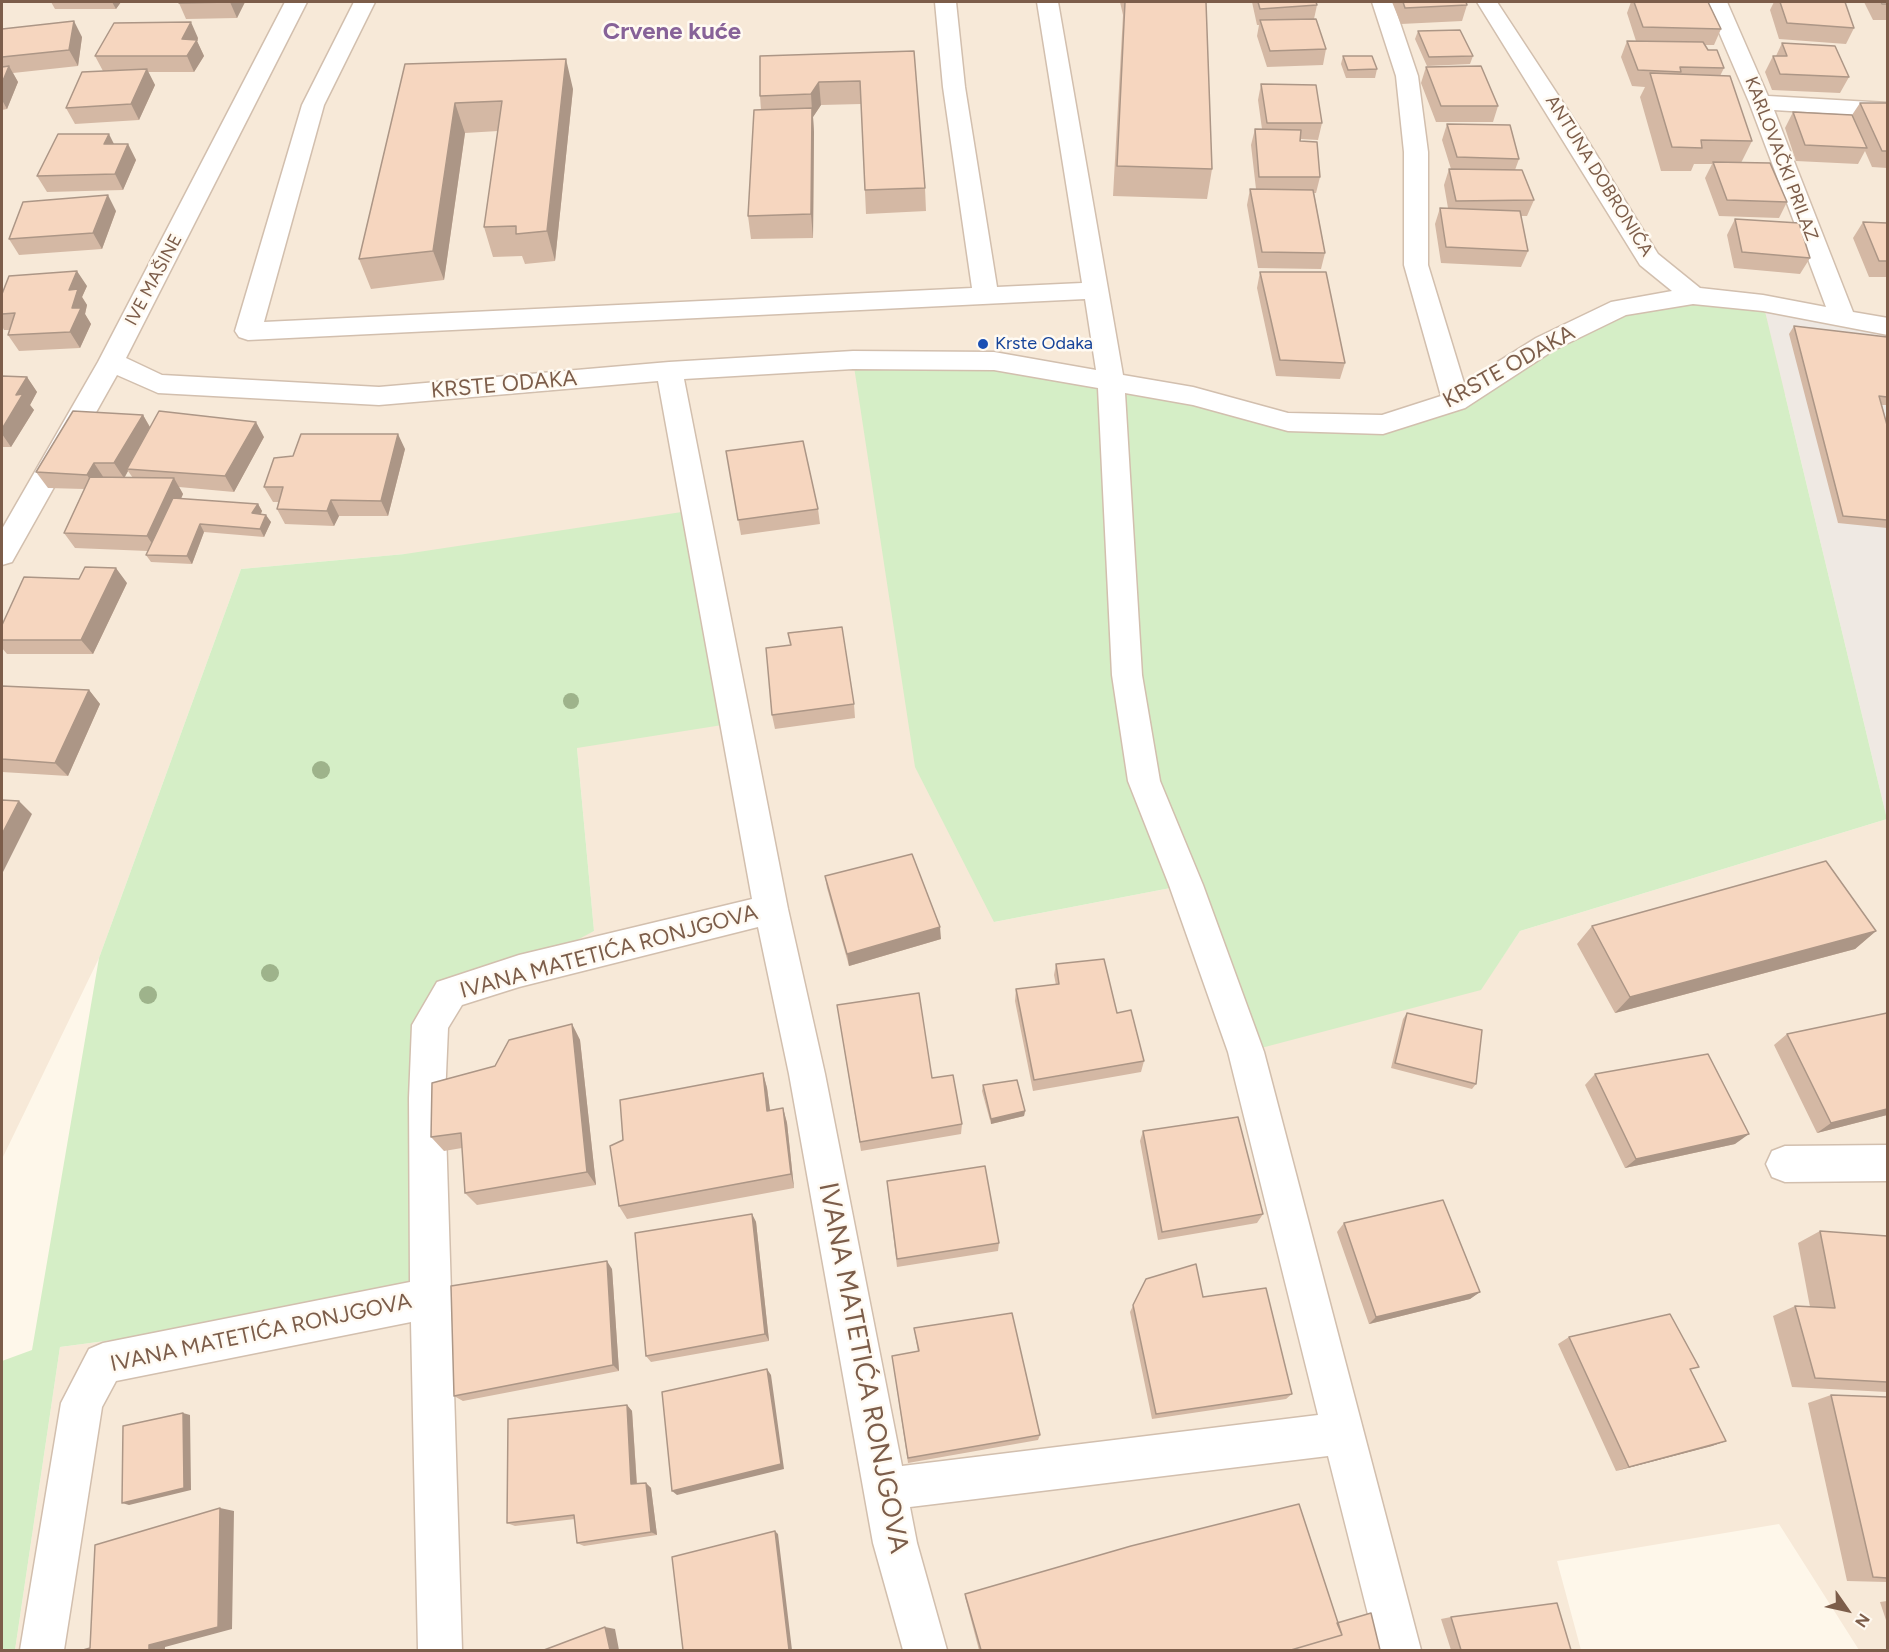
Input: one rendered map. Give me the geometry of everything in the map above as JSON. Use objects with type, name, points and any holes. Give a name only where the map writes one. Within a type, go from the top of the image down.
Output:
[{"type":"street","name":"IVE MAŠINE","points":[[2,554],[111,362],[296,2]]},
{"type":"street","points":[[364,2],[313,105],[248,331],[1096,290]]},
{"type":"street","points":[[945,2],[954,87],[986,296]]},
{"type":"street","points":[[1048,2],[1111,382],[1127,675],[1144,781],[1186,885],[1246,1052],[1399,1650]]},
{"type":"street","points":[[1382,2],[1407,76],[1416,153],[1416,265],[1456,402]]},
{"type":"street","name":"ANTUNA DOBRONIĆA","points":[[1487,2],[1572,133],[1649,259],[1693,296]]},
{"type":"street","name":"KARLOVAČKI PRILAZ","points":[[1716,2],[1760,102],[1843,318]]},
{"type":"street","points":[[1760,102],[1887,110]]},
{"type":"street","name":"KRSTE ODAKA","points":[[111,362],[158,384],[378,396],[669,371],[853,360],[994,361],[1193,396],[1288,422],[1383,425],[1456,402],[1545,344],[1620,308],[1693,296]]},
{"type":"street","points":[[1693,296],[1763,303],[1887,327]]},
{"type":"street","name":"IVANA MATETIĆA RONJGOVA","points":[[669,371],[771,909],[807,1074],[895,1543],[925,1650]]},
{"type":"street","name":"IVANA MATETIĆA RONJGOVA","points":[[42,1650],[82,1403],[103,1363],[430,1298],[427,1098],[430,1025],[450,993],[530,969],[771,909]]},
{"type":"street","points":[[1785,1164],[1887,1163]]},
{"type":"street","points":[[430,1298],[440,1650]]},
{"type":"street","points":[[885,1489],[1344,1433]]},
{"type":"shaded area","points":[[2,2],[1887,2],[1887,327],[994,922],[1186,885],[1480,990],[1520,931],[1887,819],[1887,1650],[1859,1650],[1779,1524],[1557,1561],[1581,1650],[15,1650],[60,1347],[430,1298],[450,993],[594,931],[577,748],[405,554],[241,569],[99,958],[2,1159]]},
{"type":"shaded area","points":[[1763,303],[1887,327],[1887,819]]},
{"type":"green space","points":[[1693,296],[1763,303],[1887,819],[1520,931],[1481,990],[1246,1052],[1186,885],[994,922],[915,767],[853,360],[994,361],[1288,422],[1383,425],[1620,308]]},
{"type":"green space","points":[[695,510],[735,723],[577,748],[594,931],[519,971],[450,993],[430,1298],[60,1347],[15,1650],[2,1650],[2,1361],[32,1350],[99,958],[241,569],[405,554]]},
{"type":"building","points":[[179,2],[230,2],[179,3]]},
{"type":"building","points":[[1125,2],[1206,2],[1212,169],[1117,166]]},
{"type":"building","points":[[1258,2],[1316,2],[1317,5],[1260,9]]},
{"type":"building","points":[[1403,2],[1466,2],[1467,5],[1405,8]]},
{"type":"building","points":[[1634,2],[1708,2],[1721,29],[1643,27]]},
{"type":"building","points":[[1780,2],[1845,2],[1854,28],[1787,23]]},
{"type":"building","points":[[1316,19],[1326,49],[1270,51],[1260,20]]},
{"type":"building","points":[[74,21],[69,50],[2,57],[2,29]]},
{"type":"building","points":[[191,22],[182,39],[197,40],[187,56],[95,56],[114,23]]},
{"type":"building","points":[[1460,30],[1473,56],[1429,57],[1418,31]]},
{"type":"building","points":[[1627,41],[1703,42],[1708,50],[1717,50],[1724,68],[1680,67],[1681,72],[1638,70]]},
{"type":"building","points":[[1782,43],[1835,46],[1849,77],[1780,74],[1773,56],[1787,56]]},
{"type":"building","points":[[914,51],[925,188],[865,190],[860,81],[819,82],[811,94],[760,96],[760,56]]},
{"type":"building","points":[[1343,56],[1372,56],[1377,69],[1348,70]]},
{"type":"building","points":[[566,59],[547,231],[516,234],[516,226],[484,227],[502,101],[455,103],[433,251],[359,259],[405,64]]},
{"type":"building","points":[[9,66],[2,83],[2,67]]},
{"type":"building","points":[[1481,66],[1498,106],[1441,106],[1426,67]]},
{"type":"building","points":[[147,69],[131,104],[66,108],[82,72]]},
{"type":"building","points":[[1650,73],[1730,76],[1752,141],[1701,140],[1702,148],[1672,147]]},
{"type":"building","points":[[1261,84],[1316,85],[1322,123],[1267,123]]},
{"type":"building","points":[[1860,103],[1887,103],[1887,151],[1882,151]]},
{"type":"building","points":[[812,108],[811,214],[748,216],[754,110]]},
{"type":"building","points":[[1793,112],[1852,115],[1867,148],[1805,145]]},
{"type":"building","points":[[1447,124],[1510,125],[1519,159],[1457,157]]},
{"type":"building","points":[[1255,129],[1301,130],[1300,141],[1317,142],[1320,177],[1259,177]]},
{"type":"building","points":[[58,134],[109,134],[104,144],[128,144],[115,174],[37,176]]},
{"type":"building","points":[[1713,162],[1770,163],[1787,202],[1727,200]]},
{"type":"building","points":[[1449,169],[1522,170],[1534,200],[1456,201]]},
{"type":"building","points":[[1250,189],[1313,190],[1325,253],[1262,252]]},
{"type":"building","points":[[108,195],[93,233],[9,239],[23,202]]},
{"type":"building","points":[[1440,208],[1520,211],[1528,251],[1446,247]]},
{"type":"building","points":[[1735,219],[1799,223],[1810,258],[1742,252]]},
{"type":"building","points":[[1863,222],[1887,223],[1887,261],[1879,261]]},
{"type":"building","points":[[77,271],[69,290],[78,289],[72,308],[81,308],[70,332],[8,335],[15,313],[2,314],[2,294],[9,276]]},
{"type":"building","points":[[1260,272],[1326,272],[1345,363],[1280,360]]},
{"type":"building","points":[[1794,326],[1887,337],[1887,397],[1879,396],[1887,425],[1887,520],[1843,516]]},
{"type":"building","points":[[2,376],[27,377],[16,395],[23,394],[2,429]]},
{"type":"building","points":[[73,411],[143,415],[114,463],[94,463],[87,475],[36,472]]},
{"type":"building","points":[[159,411],[256,422],[225,476],[127,469]]},
{"type":"building","points":[[301,434],[398,434],[381,501],[331,500],[327,511],[277,509],[283,487],[264,487],[274,458],[293,456]]},
{"type":"building","points":[[803,441],[818,509],[738,520],[726,451]]},
{"type":"building","points":[[90,477],[174,478],[147,536],[64,533]]},
{"type":"building","points":[[173,498],[258,504],[252,513],[266,515],[260,529],[200,524],[187,556],[146,555]]},
{"type":"building","points":[[85,567],[116,568],[81,640],[2,640],[2,625],[24,577],[79,579]]},
{"type":"building","points":[[842,627],[854,704],[772,715],[766,648],[791,645],[788,633]]},
{"type":"building","points":[[2,686],[89,690],[55,763],[2,759]]},
{"type":"building","points":[[2,800],[19,801],[2,834]]},
{"type":"building","points":[[912,854],[940,927],[847,954],[825,876]]},
{"type":"building","points":[[1826,861],[1876,931],[1630,997],[1592,926]]},
{"type":"building","points":[[1104,959],[1117,1013],[1131,1010],[1144,1061],[1034,1080],[1016,989],[1059,984],[1056,964]]},
{"type":"building","points":[[919,993],[932,1078],[953,1075],[962,1124],[860,1142],[837,1005]]},
{"type":"building","points":[[1407,1013],[1482,1030],[1476,1084],[1395,1063]]},
{"type":"building","points":[[1887,1013],[1887,1109],[1831,1123],[1787,1034]]},
{"type":"building","points":[[572,1024],[587,1172],[465,1193],[461,1133],[431,1137],[432,1083],[495,1066],[509,1040]]},
{"type":"building","points":[[1708,1054],[1749,1134],[1636,1159],[1595,1074]]},
{"type":"building","points":[[763,1073],[767,1111],[783,1108],[791,1174],[619,1206],[610,1146],[623,1140],[620,1100]]},
{"type":"building","points":[[1017,1080],[1025,1111],[991,1119],[983,1085]]},
{"type":"building","points":[[1238,1117],[1263,1214],[1162,1232],[1143,1131]]},
{"type":"building","points":[[985,1166],[999,1243],[897,1259],[887,1181]]},
{"type":"building","points":[[1443,1200],[1480,1292],[1376,1317],[1344,1223]]},
{"type":"building","points":[[752,1214],[765,1334],[646,1356],[635,1233]]},
{"type":"building","points":[[1820,1231],[1887,1236],[1887,1382],[1815,1378],[1795,1306],[1835,1308]]},
{"type":"building","points":[[607,1261],[613,1365],[454,1396],[451,1286]]},
{"type":"building","points":[[1196,1264],[1203,1297],[1266,1288],[1292,1394],[1156,1414],[1133,1305],[1146,1279]]},
{"type":"building","points":[[1012,1313],[1040,1435],[908,1458],[892,1356],[919,1351],[914,1328]]},
{"type":"building","points":[[1670,1314],[1699,1367],[1690,1369],[1726,1441],[1629,1467],[1569,1337]]},
{"type":"building","points":[[767,1369],[781,1464],[672,1491],[662,1392]]},
{"type":"building","points":[[1831,1395],[1887,1397],[1887,1578],[1873,1577]]},
{"type":"building","points":[[627,1405],[631,1484],[646,1483],[651,1532],[577,1543],[574,1515],[507,1523],[508,1419]]},
{"type":"building","points":[[183,1413],[184,1488],[122,1503],[123,1426]]},
{"type":"building","points":[[1299,1504],[1342,1635],[1291,1650],[981,1650],[965,1594],[1131,1546]]},
{"type":"building","points":[[220,1508],[218,1627],[149,1645],[149,1650],[83,1650],[90,1648],[95,1545]]},
{"type":"building","points":[[775,1531],[789,1650],[683,1650],[672,1557]]},
{"type":"building","points":[[1557,1603],[1571,1650],[1461,1650],[1451,1617]]},
{"type":"building","points":[[1371,1613],[1380,1650],[1291,1650],[1342,1635],[1337,1623]]},
{"type":"building","points":[[605,1627],[610,1650],[544,1650]]},
{"type":"place","name":"Krste Odaka","points":[[983,344]]},
{"type":"district","name":"Crvene kuće","points":[[672,32]]}]
